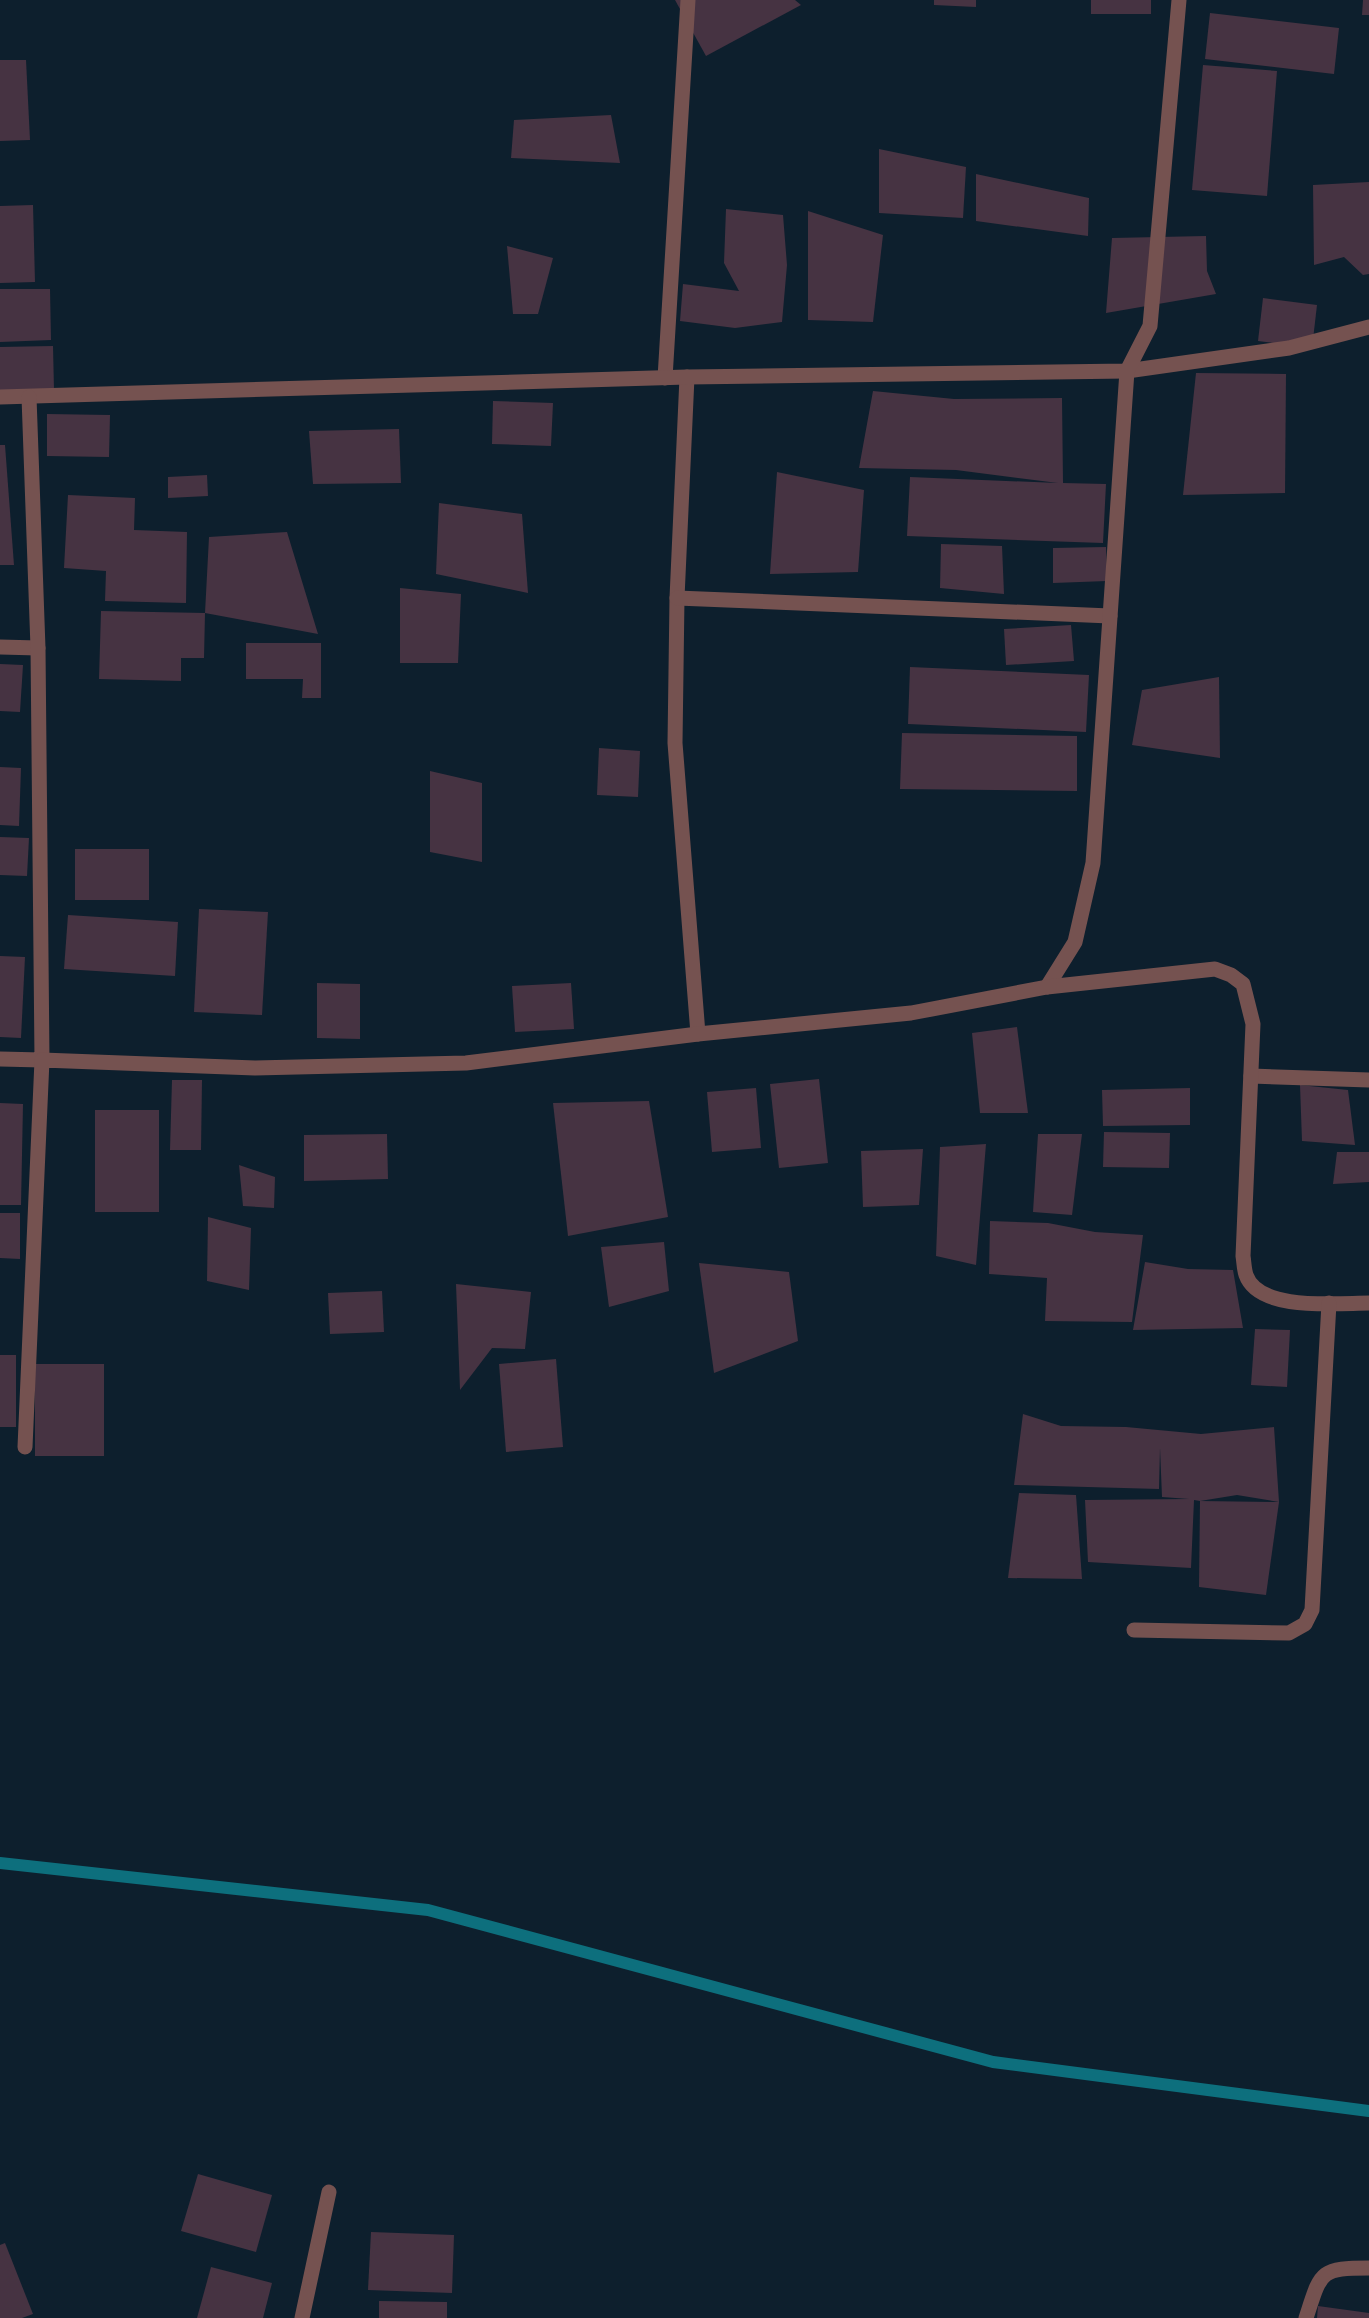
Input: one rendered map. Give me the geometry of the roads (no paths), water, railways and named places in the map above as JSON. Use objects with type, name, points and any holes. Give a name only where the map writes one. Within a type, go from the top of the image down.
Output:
[{"type":"street","points":[[665,378],[688,0]]},
{"type":"street","points":[[1047,987],[1075,942],[1094,863],[1127,371],[1150,326],[1179,0]]},
{"type":"street","points":[[0,397],[687,377],[1127,371],[1288,348],[1369,327]]},
{"type":"street","points":[[687,377],[677,598],[675,743],[698,1034]]},
{"type":"street","points":[[25,1447],[42,1060],[38,648],[29,397]]},
{"type":"street","points":[[677,598],[1110,616]]},
{"type":"street","points":[[0,647],[38,648]]},
{"type":"street","points":[[0,1059],[255,1068],[465,1063],[698,1034],[911,1013],[1047,987],[1215,969],[1231,975],[1243,984],[1253,1024],[1243,1256],[1246,1276],[1258,1290],[1289,1302],[1369,1303]]},
{"type":"street","points":[[1251,1076],[1369,1080]]},
{"type":"street","points":[[1134,1630],[1289,1633],[1305,1624],[1312,1610],[1329,1303]]},
{"type":"street","points":[[303,2318],[329,2192]]},
{"type":"street","points":[[1306,2318],[1322,2276],[1336,2268],[1369,2268]]},
{"type":"waterway","points":[[0,1863],[428,1910],[993,2062],[1369,2111]]}]
